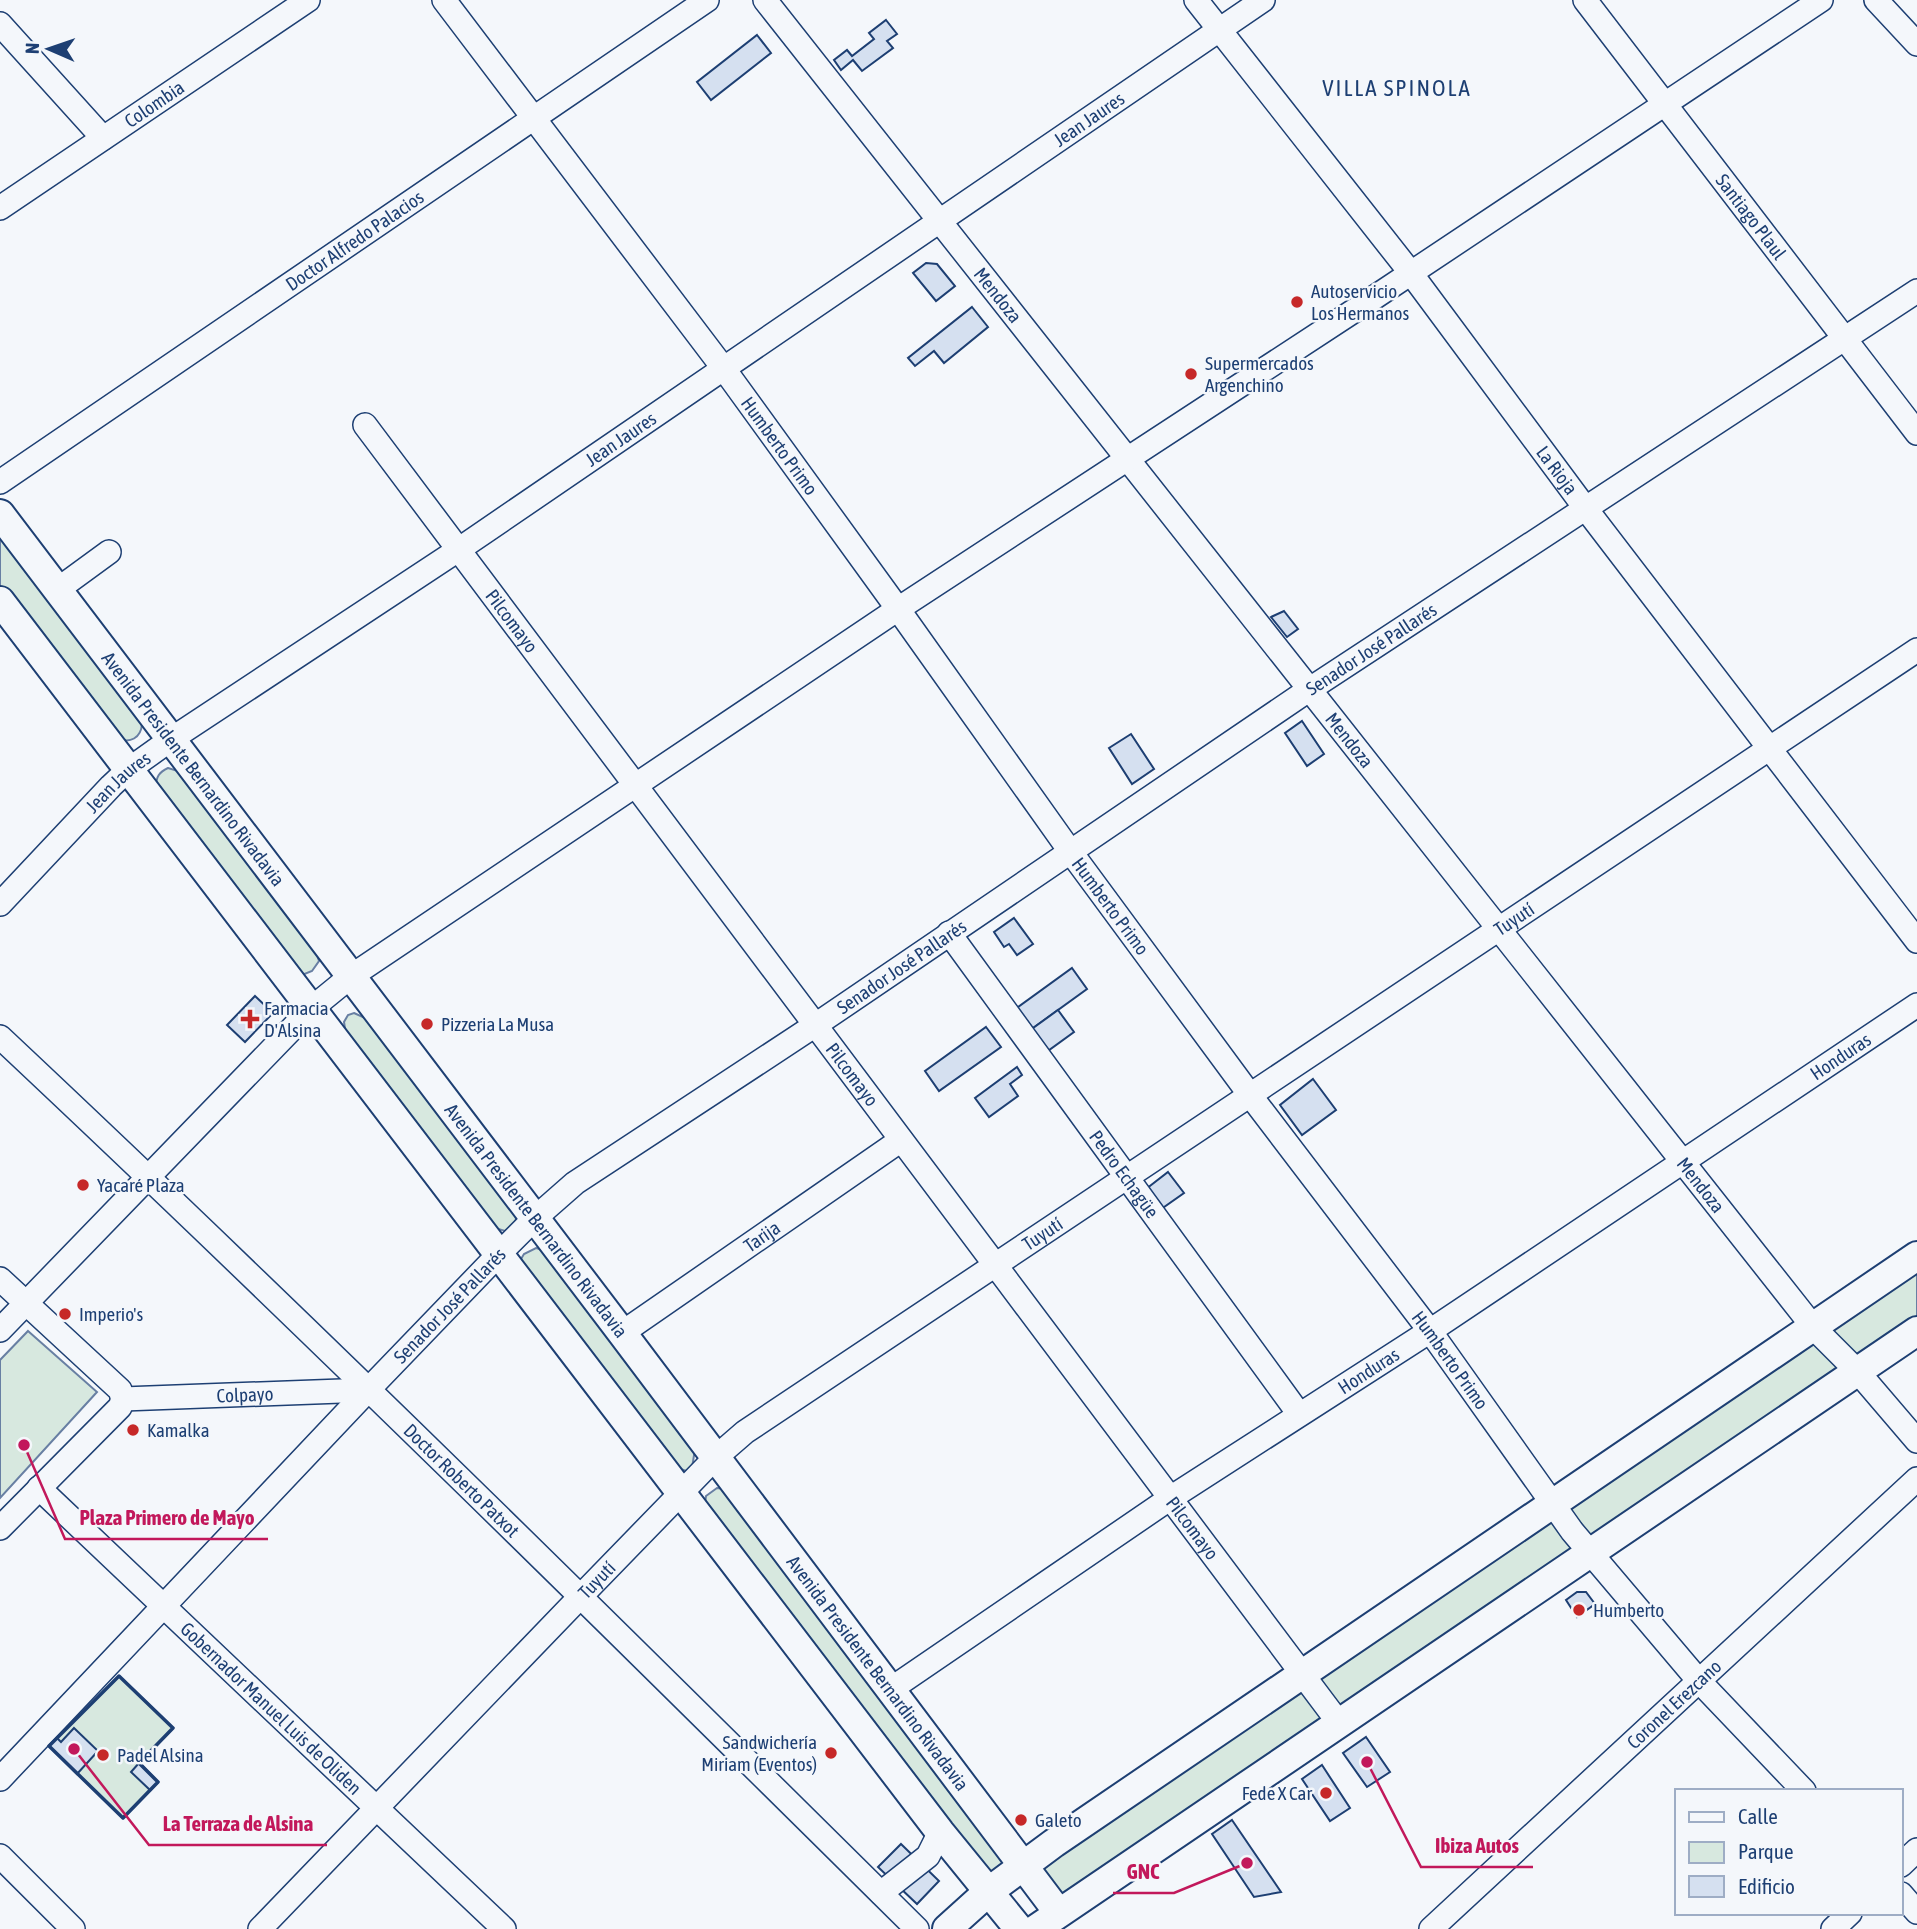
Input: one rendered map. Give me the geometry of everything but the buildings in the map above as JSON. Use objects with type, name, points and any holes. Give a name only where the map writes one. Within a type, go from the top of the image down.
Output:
[{"type":"main road","name":"Avenida Presidente Bernardino Rivadavia","points":[[0,514],[1024,1865],[1063,1921]]},
{"type":"main road","points":[[0,601],[940,1832],[1019,1929]]},
{"type":"main road","points":[[947,1929],[988,1892],[1024,1865],[1917,1256]]},
{"type":"main road","points":[[1036,1929],[1063,1921],[1339,1723],[1592,1554],[1917,1331]]},
{"type":"street","name":"Colombia","points":[[0,208],[308,0]]},
{"type":"street","name":"Humberto Primo","points":[[444,0],[724,369],[1070,851],[1250,1096],[1430,1331],[1553,1503],[1592,1554],[1699,1681],[1802,1789]]},
{"type":"street","name":"Doctor Alfredo Palacios","points":[[0,482],[707,0]]},
{"type":"street","name":"Mendoza","points":[[765,0],[1814,1328],[1858,1372],[1917,1441]]},
{"type":"street","name":"La Rioja","points":[[1196,0],[1410,272],[1586,509],[1917,941]]},
{"type":"street","name":"Jean Jaures","points":[[0,904],[128,770],[458,550],[1263,0]]},
{"type":"street","name":"Santiago Plaul","points":[[1585,0],[1917,433]]},
{"type":"street","points":[[0,1330],[312,1008],[350,977],[898,609],[1821,0]]},
{"type":"street","points":[[1876,0],[1917,44]]},
{"type":"street","points":[[0,24],[103,138]]},
{"type":"street","name":"Senador José Pallarés","points":[[0,1779],[499,1254],[575,1183],[817,1024],[1310,689],[1917,291]]},
{"type":"street","name":"Pilcomayo","points":[[365,425],[1339,1723]]},
{"type":"street","points":[[57,590],[109,552]]},
{"type":"street","name":"Tuyutí","points":[[260,1929],[715,1458],[745,1432],[1499,928],[1771,750],[1917,650]]},
{"type":"street","name":"Pedro Echagüe","points":[[948,933],[1299,1414]]},
{"type":"street","name":"Honduras","points":[[891,1689],[1172,1497],[1430,1331],[1917,1005]]},
{"type":"street","name":"Doctor Roberto Patxot","points":[[0,1037],[148,1176],[368,1390],[917,1929]]},
{"type":"street","name":"Tarija","points":[[622,1333],[901,1140]]},
{"type":"street","points":[[0,1279],[120,1390],[123,1399],[120,1407],[0,1528]]},
{"type":"street","name":"Colpayo","points":[[123,1399],[368,1390]]},
{"type":"street","name":"Coronel Erezcano","points":[[1431,1929],[1917,1479]]},
{"type":"street","name":"Gobernador Manuel Luis de Oliden","points":[[39,1488],[504,1929]]},
{"type":"street","points":[[881,1893],[928,1856],[940,1832]]},
{"type":"street","points":[[1903,1863],[1917,1850]]},
{"type":"street","points":[[0,1856],[73,1929]]},
{"type":"street","points":[[1903,1896],[1917,1912]]},
{"type":"street","points":[[1833,1929],[1848,1915]]},
{"type":"green space","points":[[0,536],[142,724],[140,733],[134,739],[117,738],[0,587]]},
{"type":"green space","points":[[168,768],[178,771],[317,955],[319,961],[312,971],[302,975],[156,787],[159,775]]},
{"type":"green space","points":[[354,1013],[365,1018],[514,1211],[516,1220],[511,1227],[505,1231],[495,1228],[346,1035],[344,1022],[348,1015]]},
{"type":"green space","points":[[536,1248],[543,1250],[695,1449],[692,1468],[686,1471],[678,1468],[524,1268],[521,1259],[524,1254]]},
{"type":"green space","points":[[1917,1256],[1917,1331],[1058,1912],[1024,1865]]},
{"type":"green space","points":[[28,1331],[97,1392],[0,1498],[0,1360]]},
{"type":"green space","points":[[717,1488],[724,1489],[1003,1859],[1003,1864],[993,1873],[985,1868],[705,1503],[706,1496]]},
{"type":"green space","name":"Padel Alsina","points":[[119,1676],[173,1728],[140,1763],[158,1782],[123,1818],[49,1746]]},
{"type":"wall","points":[[119,1676],[173,1728],[139,1763],[158,1782],[123,1818],[49,1746],[119,1676]]},
{"type":"place","name":"Autoservicio Los Hermanos","points":[[1297,302]]},
{"type":"place","name":"Supermercados Argenchino","points":[[1191,374]]},
{"type":"place","name":"Farmacia D'Alsina","points":[[250,1019]]},
{"type":"place","name":"Pizzeria La Musa","points":[[427,1024]]},
{"type":"place","name":"Yacaré Plaza","points":[[83,1185]]},
{"type":"place","name":"Imperio's","points":[[65,1314]]},
{"type":"place","name":"Kamalka","points":[[133,1430]]},
{"type":"place","name":"Plaza Primero de Mayo","points":[[24,1445]]},
{"type":"place","name":"Humberto","points":[[1579,1610]]},
{"type":"place","name":"La Terraza de Alsina","points":[[74,1749]]},
{"type":"place","name":"Sandwichería Miriam (Eventos)","points":[[831,1753]]},
{"type":"place","name":"Padel Alsina","points":[[103,1755]]},
{"type":"place","name":"Ibiza Autos","points":[[1367,1762]]},
{"type":"place","name":"Fede X Car","points":[[1326,1793]]},
{"type":"place","name":"Galeto","points":[[1021,1820]]},
{"type":"place","name":"GNC","points":[[1247,1863]]},
{"type":"district","name":"VILLA SPINOLA","points":[[1397,88]]}]
